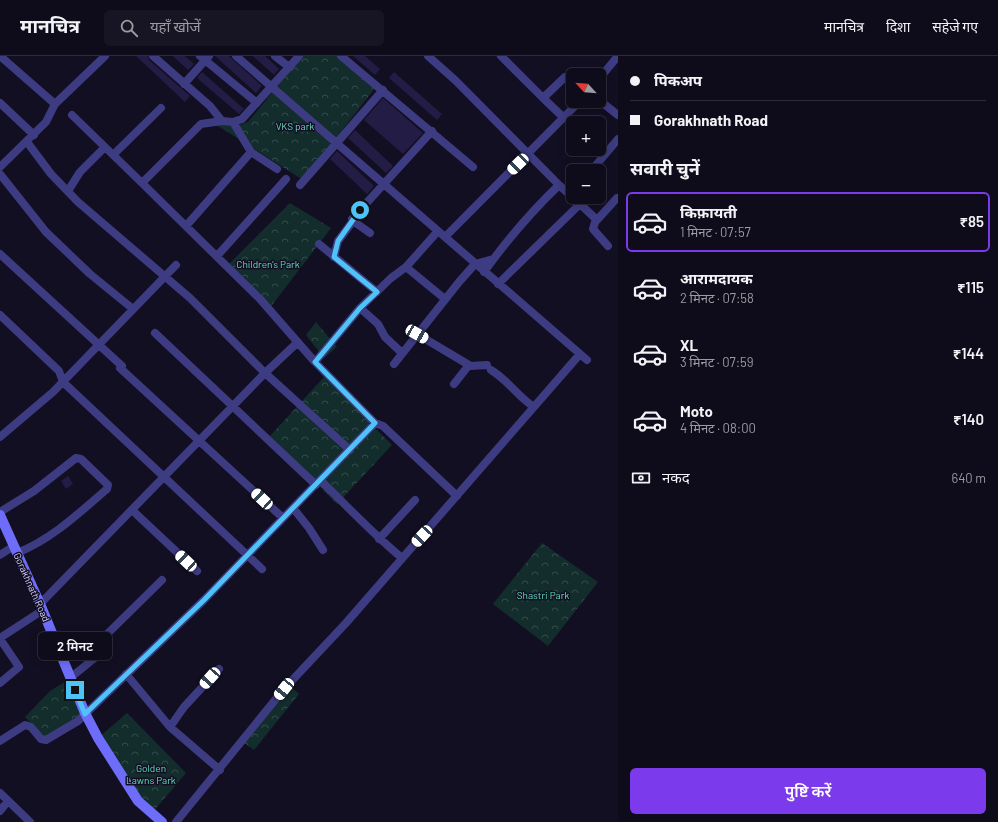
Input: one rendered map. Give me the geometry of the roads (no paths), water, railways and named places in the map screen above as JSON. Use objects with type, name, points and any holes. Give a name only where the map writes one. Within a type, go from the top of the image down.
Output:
[{"type":"main road","name":"Gorakhnath Road","points":[[0,513],[15,550],[42,607],[85,714],[98,738],[138,801],[160,821]]},
{"type":"street","points":[[0,56],[55,104]]},
{"type":"street","points":[[0,167],[46,122],[55,104],[105,56]]},
{"type":"street","points":[[153,56],[210,106],[222,121]]},
{"type":"street","points":[[236,56],[587,360]]},
{"type":"street","points":[[276,56],[289,67]]},
{"type":"street","points":[[142,183],[201,124],[222,121],[233,122],[242,119],[299,56]]},
{"type":"street","points":[[341,56],[473,167]]},
{"type":"street","points":[[428,56],[455,80],[560,185],[566,189]]},
{"type":"street","points":[[501,56],[564,118]]},
{"type":"street","points":[[606,71],[618,56]]},
{"type":"street","points":[[184,84],[205,57],[257,103]]},
{"type":"street","points":[[543,98],[566,78]]},
{"type":"street","points":[[300,185],[383,90]]},
{"type":"street","points":[[0,103],[34,135]]},
{"type":"street","points":[[606,106],[618,115]]},
{"type":"street","points":[[113,155],[161,108]]},
{"type":"street","points":[[445,237],[573,108]]},
{"type":"street","points":[[72,115],[260,299],[315,362],[375,423],[383,426],[457,496]]},
{"type":"street","points":[[233,122],[251,152],[277,169]]},
{"type":"street","points":[[334,257],[338,241],[353,221],[352,219],[432,131]]},
{"type":"street","points":[[597,164],[618,139]]},
{"type":"street","points":[[27,142],[51,174],[68,191],[165,276],[266,373],[350,450]]},
{"type":"street","points":[[68,191],[80,172],[105,147]]},
{"type":"street","points":[[186,226],[251,152]]},
{"type":"street","points":[[0,174],[46,232],[90,274],[133,309]]},
{"type":"street","points":[[217,256],[286,179]]},
{"type":"street","points":[[484,272],[531,211],[560,185]]},
{"type":"street","points":[[608,246],[593,230],[597,220],[617,198]]},
{"type":"street","points":[[498,284],[580,204],[597,220]]},
{"type":"street","points":[[353,221],[370,233]]},
{"type":"street","points":[[315,362],[360,308],[391,278],[406,267],[438,231]]},
{"type":"street","points":[[319,244],[377,292]]},
{"type":"street","points":[[0,254],[283,518]]},
{"type":"street","points":[[394,364],[445,299],[475,264],[493,259]]},
{"type":"street","points":[[0,437],[64,382],[176,265]]},
{"type":"street","points":[[406,267],[445,299]]},
{"type":"street","points":[[360,308],[378,324],[385,337],[402,353]]},
{"type":"street","points":[[0,316],[59,371],[64,382],[262,569]]},
{"type":"street","points":[[155,333],[231,406],[402,558]]},
{"type":"street","points":[[417,334],[470,366],[489,368],[509,383],[522,400],[534,407]]},
{"type":"street","points":[[0,683],[19,667],[0,639],[42,607],[231,406],[298,342]]},
{"type":"street","points":[[176,822],[220,770],[284,689],[346,623],[457,496],[471,486],[534,407],[580,354]]},
{"type":"street","points":[[454,384],[470,366]]},
{"type":"street","points":[[0,741],[25,725],[31,727],[41,739],[46,740],[78,721],[204,600],[375,423]]},
{"type":"street","points":[[0,513],[34,491],[76,458],[81,459],[108,485],[108,489],[46,539],[0,555]]},
{"type":"street","points":[[379,539],[415,500]]},
{"type":"street","points":[[292,508],[309,528],[323,550]]},
{"type":"street","points":[[132,510],[197,571]]},
{"type":"street","points":[[70,678],[96,657],[96,645],[162,580]]},
{"type":"street","points":[[170,727],[184,707],[219,668]]},
{"type":"street","points":[[126,674],[170,727],[220,770]]},
{"type":"street","points":[[0,793],[30,822]]},
{"type":"street","points":[[0,811],[8,801]]},
{"type":"park label","name":"VKS park","points":[[295,126]]},
{"type":"park label","name":"Children's Park","points":[[268,264]]},
{"type":"park label","name":"Shastri Park","points":[[543,595]]},
{"type":"park label","name":"Golden Lawns Park","points":[[151,774]]}]
